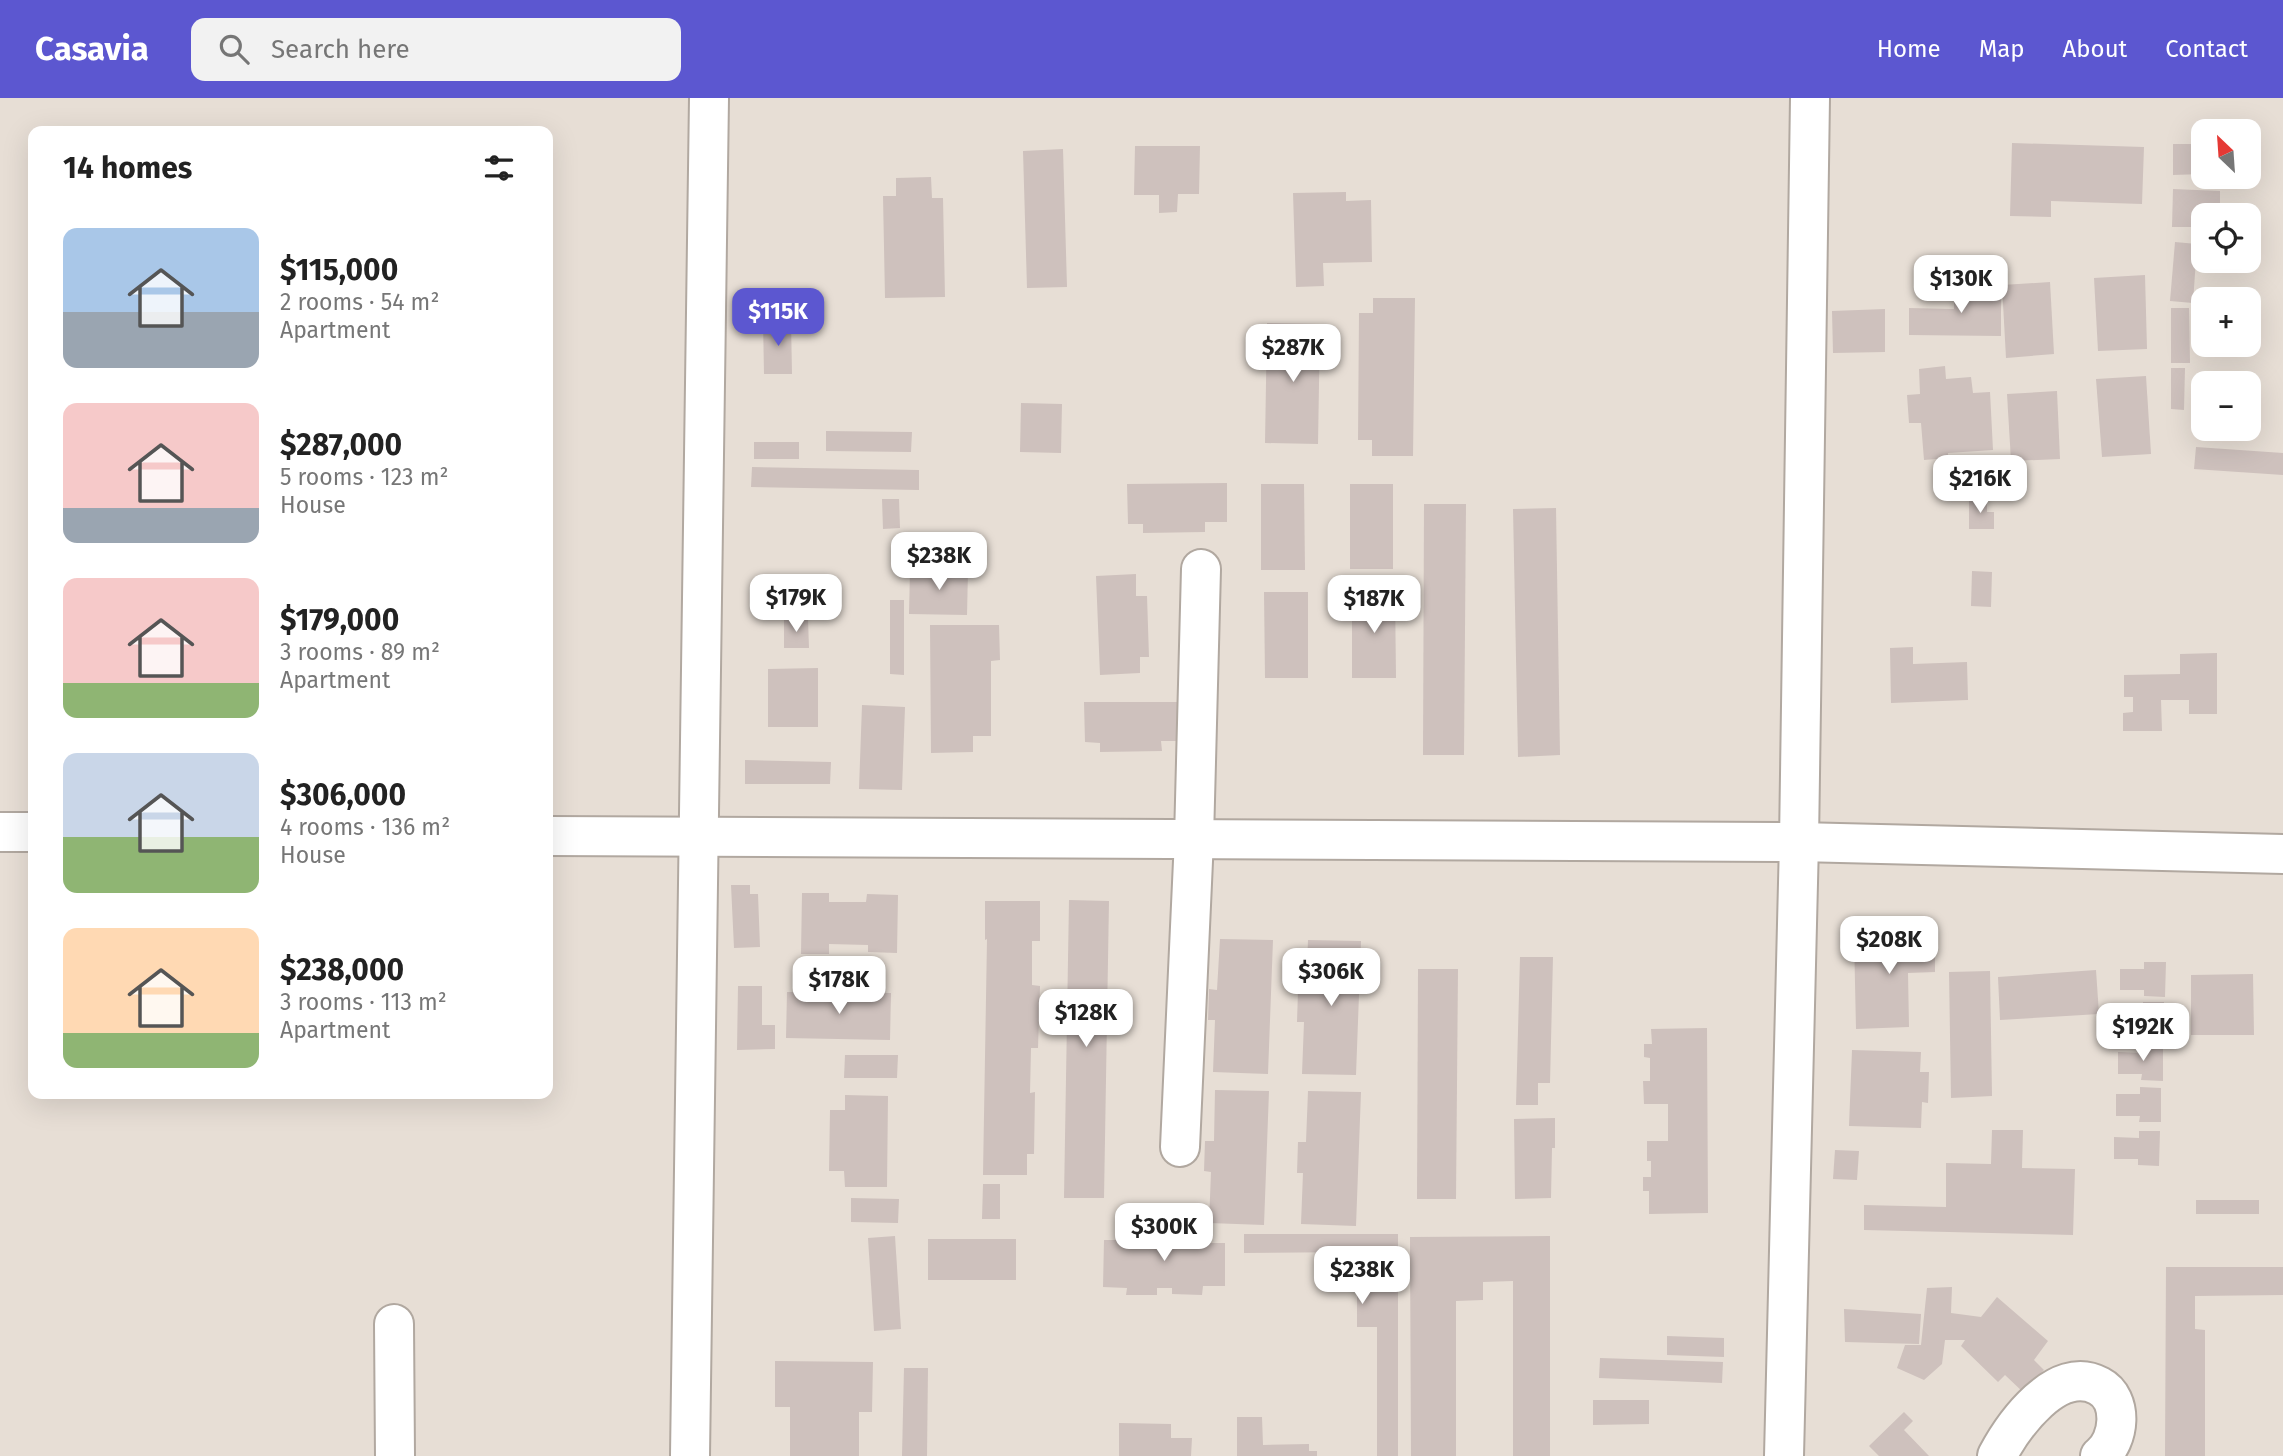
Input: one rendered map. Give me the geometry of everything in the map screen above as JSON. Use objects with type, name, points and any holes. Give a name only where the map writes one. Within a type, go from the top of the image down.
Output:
[{"type":"street","points":[[690,1456],[709,98]]},
{"type":"street","points":[[1784,1456],[1799,842],[1810,98]]},
{"type":"street","points":[[1180,1147],[1194,839],[1201,569]]},
{"type":"street","points":[[0,832],[28,832]]},
{"type":"street","points":[[553,836],[1799,842],[2283,854]]},
{"type":"street","points":[[394,1324],[395,1456]]},
{"type":"street","points":[[1997,1456],[2009,1432],[2037,1400],[2060,1387],[2079,1381],[2098,1385],[2110,1395],[2116,1414],[2115,1434],[2107,1451],[2100,1456]]},
{"type":"building","points":[[2012,143],[2144,147],[2142,204],[2051,201],[2051,217],[2010,216]]},
{"type":"building","points":[[2173,144],[2191,144],[2191,174],[2173,175]]},
{"type":"building","points":[[1135,146],[1200,146],[1199,194],[1178,194],[1177,212],[1159,213],[1159,195],[1134,195]]},
{"type":"building","points":[[1063,149],[1067,287],[1027,288],[1023,151]]},
{"type":"building","points":[[931,177],[932,198],[943,198],[945,297],[885,298],[883,196],[896,196],[896,178]]},
{"type":"building","points":[[2173,189],[2220,191],[2220,203],[2191,203],[2191,227],[2172,227]]},
{"type":"building","points":[[1346,192],[1346,201],[1371,200],[1372,262],[1323,263],[1324,286],[1296,287],[1293,193]]},
{"type":"building","points":[[2175,242],[2191,243],[2191,273],[2195,273],[2194,287],[2191,287],[2191,303],[2170,301]]},
{"type":"building","points":[[2145,275],[2147,349],[2098,351],[2094,278]]},
{"type":"building","points":[[2050,282],[2054,354],[2006,358],[2002,285]]},
{"type":"building","points":[[1954,287],[2001,288],[2001,336],[1909,335],[1909,308],[1954,309]]},
{"type":"building","points":[[1373,298],[1415,298],[1413,456],[1372,456],[1372,440],[1358,440],[1359,313],[1373,313]]},
{"type":"building","points":[[2171,308],[2189,308],[2190,363],[2171,363]]},
{"type":"building","points":[[1885,309],[1885,352],[1833,353],[1832,311]]},
{"type":"building","points":[[763,321],[791,321],[792,374],[764,374]]},
{"type":"building","points":[[1267,323],[1320,324],[1318,444],[1265,443]]},
{"type":"building","points":[[1945,366],[1946,379],[1971,377],[1973,393],[1990,392],[1993,450],[1948,453],[1948,458],[1924,460],[1921,423],[1909,423],[1907,395],[1920,394],[1919,369]]},
{"type":"building","points":[[2171,368],[2185,368],[2184,410],[2171,409]]},
{"type":"building","points":[[2146,376],[2151,454],[2102,457],[2096,379]]},
{"type":"building","points":[[2057,391],[2060,459],[2011,461],[2007,394]]},
{"type":"building","points":[[1021,403],[1062,404],[1061,453],[1020,452]]},
{"type":"building","points":[[826,431],[912,432],[911,452],[826,451]]},
{"type":"building","points":[[754,442],[799,442],[799,459],[754,459]]},
{"type":"building","points":[[2196,447],[2283,453],[2283,475],[2194,469]]},
{"type":"building","points":[[752,467],[919,470],[919,490],[751,487]]},
{"type":"building","points":[[1227,483],[1227,522],[1205,522],[1205,532],[1143,533],[1143,524],[1128,524],[1127,484]]},
{"type":"building","points":[[1261,484],[1304,484],[1305,570],[1261,570]]},
{"type":"building","points":[[1350,484],[1393,484],[1393,569],[1350,569]]},
{"type":"building","points":[[1969,498],[1987,498],[1987,512],[1994,512],[1994,529],[1969,529]]},
{"type":"building","points":[[882,499],[899,499],[900,528],[883,529]]},
{"type":"building","points":[[1424,504],[1466,504],[1464,755],[1423,755]]},
{"type":"building","points":[[1556,508],[1560,755],[1518,757],[1513,509]]},
{"type":"building","points":[[910,570],[968,571],[967,615],[909,614]]},
{"type":"building","points":[[1972,571],[1992,572],[1991,607],[1971,606]]},
{"type":"building","points":[[1136,574],[1136,596],[1147,596],[1149,657],[1140,657],[1140,673],[1100,675],[1096,576]]},
{"type":"building","points":[[1264,592],[1308,592],[1308,678],[1265,678]]},
{"type":"building","points":[[1395,592],[1396,678],[1352,678],[1352,593]]},
{"type":"building","points":[[890,600],[904,600],[904,675],[890,674]]},
{"type":"building","points":[[808,619],[809,648],[784,648],[784,620]]},
{"type":"building","points":[[930,625],[999,625],[1000,660],[991,661],[991,736],[973,736],[973,752],[931,753]]},
{"type":"building","points":[[1913,647],[1913,664],[1967,662],[1968,700],[1891,703],[1890,648]]},
{"type":"building","points":[[2217,653],[2217,714],[2189,714],[2189,700],[2161,700],[2162,731],[2123,731],[2123,713],[2133,712],[2133,697],[2124,697],[2124,675],[2180,674],[2180,654]]},
{"type":"building","points":[[818,668],[818,727],[768,727],[768,669]]},
{"type":"building","points":[[1084,702],[1183,702],[1184,741],[1161,741],[1162,751],[1100,752],[1100,743],[1085,742]]},
{"type":"building","points":[[862,705],[905,707],[902,790],[859,789]]},
{"type":"building","points":[[745,760],[831,762],[830,784],[745,784]]},
{"type":"building","points":[[731,885],[750,885],[750,894],[758,894],[760,947],[734,948]]},
{"type":"building","points":[[802,893],[829,893],[829,902],[866,902],[867,894],[898,895],[897,953],[868,952],[868,945],[829,944],[829,954],[801,954]]},
{"type":"building","points":[[1069,900],[1109,901],[1104,1198],[1064,1198]]},
{"type":"building","points":[[985,901],[1040,901],[1040,941],[1032,941],[1032,985],[1040,986],[1038,1048],[1031,1048],[1030,1093],[1035,1092],[1034,1154],[1027,1154],[1027,1175],[983,1175],[987,939],[985,940]]},
{"type":"building","points":[[1935,933],[1935,972],[1908,973],[1909,1027],[1856,1029],[1854,936]]},
{"type":"building","points":[[1220,939],[1273,940],[1268,1074],[1213,1072],[1215,1020],[1208,1020],[1209,989],[1217,990]]},
{"type":"building","points":[[1308,940],[1361,941],[1356,1075],[1302,1074],[1304,1022],[1297,1022],[1298,991],[1306,991]]},
{"type":"building","points":[[1520,957],[1553,957],[1550,1083],[1538,1083],[1538,1105],[1516,1105]]},
{"type":"building","points":[[2144,962],[2166,962],[2165,997],[2144,996],[2144,990],[2120,990],[2120,969],[2144,969]]},
{"type":"building","points":[[1418,969],[1458,969],[1456,1199],[1417,1199]]},
{"type":"building","points":[[2096,970],[2099,1014],[2000,1020],[1998,977]]},
{"type":"building","points":[[1990,971],[1992,1096],[1951,1098],[1949,972]]},
{"type":"building","points":[[2253,974],[2254,1035],[2191,1035],[2191,975]]},
{"type":"building","points":[[738,986],[762,986],[762,1025],[775,1025],[775,1049],[737,1050]]},
{"type":"building","points":[[787,992],[891,993],[890,1040],[786,1038]]},
{"type":"building","points":[[2143,1002],[2164,1002],[2164,1038],[2142,1037],[2142,1031],[2119,1031],[2119,1009],[2143,1009]]},
{"type":"building","points":[[1707,1028],[1708,1213],[1649,1214],[1649,1191],[1643,1191],[1643,1177],[1651,1177],[1651,1161],[1647,1161],[1647,1141],[1668,1141],[1668,1104],[1644,1104],[1643,1081],[1650,1081],[1650,1058],[1644,1057],[1644,1044],[1652,1044],[1651,1029]]},
{"type":"building","points":[[2142,1046],[2163,1046],[2163,1081],[2141,1080],[2142,1074],[2118,1074],[2118,1052],[2142,1053]]},
{"type":"building","points":[[1852,1050],[1921,1052],[1920,1072],[1929,1072],[1928,1103],[1922,1102],[1921,1128],[1849,1126]]},
{"type":"building","points":[[845,1055],[898,1055],[897,1078],[844,1078]]},
{"type":"building","points":[[2140,1087],[2161,1088],[2161,1122],[2139,1122],[2140,1116],[2116,1116],[2116,1094],[2140,1094]]},
{"type":"building","points":[[1215,1090],[1269,1091],[1264,1225],[1209,1223],[1211,1172],[1204,1171],[1205,1141],[1214,1141]]},
{"type":"building","points":[[1308,1091],[1361,1092],[1356,1226],[1301,1224],[1303,1173],[1297,1173],[1298,1142],[1306,1142]]},
{"type":"building","points":[[845,1095],[888,1096],[887,1187],[845,1187],[844,1171],[829,1171],[830,1110],[845,1110]]},
{"type":"building","points":[[1555,1118],[1551,1198],[1515,1199],[1514,1119]]},
{"type":"building","points":[[1992,1130],[2023,1130],[2022,1168],[2075,1169],[2073,1235],[1864,1230],[1864,1205],[1946,1207],[1946,1163],[1991,1164]]},
{"type":"building","points":[[2139,1131],[2160,1131],[2159,1166],[2138,1165],[2138,1159],[2114,1159],[2114,1137],[2139,1138]]},
{"type":"building","points":[[1835,1150],[1859,1151],[1857,1180],[1833,1179]]},
{"type":"building","points":[[983,1184],[1000,1184],[1000,1219],[982,1219]]},
{"type":"building","points":[[851,1198],[899,1199],[898,1223],[851,1222]]},
{"type":"building","points":[[2196,1200],[2259,1200],[2259,1214],[2196,1214]]},
{"type":"building","points":[[1131,1232],[1200,1232],[1200,1243],[1225,1243],[1225,1286],[1203,1286],[1202,1295],[1172,1294],[1172,1288],[1157,1288],[1157,1295],[1126,1295],[1127,1288],[1103,1287],[1104,1240],[1132,1240]]},
{"type":"building","points":[[1244,1234],[1398,1234],[1398,1456],[1377,1456],[1377,1327],[1357,1327],[1357,1252],[1244,1253]]},
{"type":"building","points":[[895,1236],[901,1329],[874,1331],[868,1238]]},
{"type":"building","points":[[1550,1236],[1550,1456],[1513,1456],[1513,1281],[1483,1282],[1483,1300],[1456,1301],[1456,1456],[1411,1456],[1410,1237]]},
{"type":"building","points":[[928,1239],[1016,1239],[1016,1280],[928,1280]]},
{"type":"building","points":[[1316,1260],[1338,1260],[1339,1281],[1316,1281]]},
{"type":"building","points":[[2166,1267],[2283,1267],[2283,1295],[2195,1296],[2195,1329],[2205,1330],[2205,1456],[2165,1456]]},
{"type":"building","points":[[1952,1287],[1951,1313],[1981,1317],[1997,1297],[2048,1341],[2034,1360],[2044,1370],[2024,1393],[2005,1375],[1998,1382],[1961,1346],[1965,1340],[1945,1340],[1942,1364],[1924,1380],[1897,1368],[1905,1345],[1921,1345],[1927,1288]]},
{"type":"building","points":[[1844,1309],[1921,1314],[1919,1344],[1845,1342]]},
{"type":"building","points":[[1667,1336],[1724,1338],[1724,1357],[1667,1355]]},
{"type":"building","points":[[1600,1358],[1723,1362],[1722,1383],[1599,1378]]},
{"type":"building","points":[[775,1361],[873,1362],[872,1412],[859,1412],[859,1456],[790,1456],[790,1407],[775,1407]]},
{"type":"building","points":[[904,1368],[928,1368],[927,1456],[902,1456]]},
{"type":"building","points":[[1593,1400],[1649,1400],[1649,1424],[1593,1425]]},
{"type":"building","points":[[1904,1412],[1913,1421],[1904,1430],[1929,1456],[1879,1456],[1869,1446]]},
{"type":"building","points":[[1237,1417],[1262,1417],[1263,1445],[1309,1444],[1309,1451],[1317,1451],[1317,1456],[1237,1456]]},
{"type":"building","points":[[1119,1423],[1171,1424],[1171,1438],[1192,1438],[1191,1456],[1119,1456]]}]
